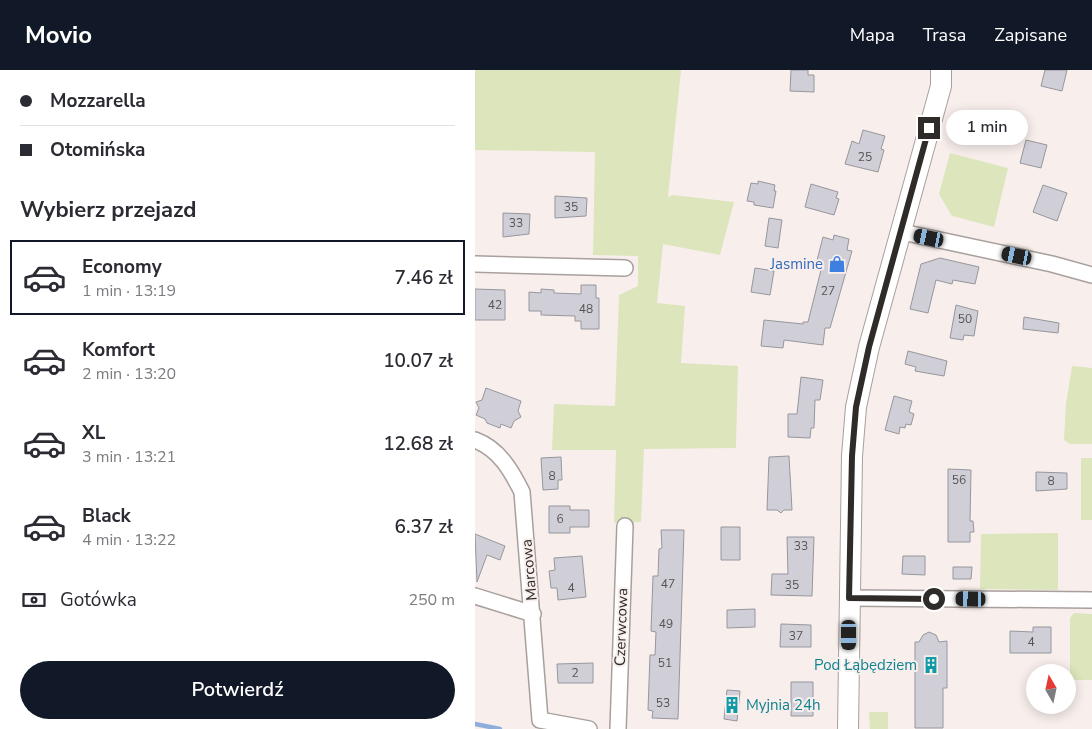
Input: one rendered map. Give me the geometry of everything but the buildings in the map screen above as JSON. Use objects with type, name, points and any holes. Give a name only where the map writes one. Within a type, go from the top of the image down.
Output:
[{"type":"street","points":[[847,729],[852,456],[856,407],[869,347],[941,86],[941,70]]},
{"type":"street","points":[[902,232],[1052,264],[1092,275]]},
{"type":"street","points":[[475,264],[625,268]]},
{"type":"street","name":"Marcowa","points":[[475,440],[488,445],[510,467],[522,492],[540,720],[589,729]]},
{"type":"street","name":"Czerwcowa","points":[[618,729],[625,526]]},
{"type":"street","points":[[475,596],[533,614]]},
{"type":"street","points":[[849,598],[1092,600]]},
{"type":"green space","points":[[475,70],[681,70],[668,197],[673,195],[734,202],[720,255],[663,244],[657,303],[685,306],[681,363],[738,366],[736,448],[644,449],[641,522],[614,523],[616,450],[552,450],[554,404],[615,406],[619,295],[638,286],[638,256],[593,255],[595,152],[475,150]]},
{"type":"green space","points":[[950,153],[1008,168],[994,227],[952,216],[939,194]]},
{"type":"green space","points":[[1072,366],[1092,368],[1092,444],[1070,444],[1064,440],[1066,404]]},
{"type":"green space","points":[[1081,458],[1092,458],[1092,520],[1081,520]]},
{"type":"green space","points":[[1058,533],[1058,590],[980,589],[981,534]]},
{"type":"green space","points":[[1074,613],[1092,614],[1092,680],[1076,680],[1076,664],[1070,664],[1070,618]]},
{"type":"green space","points":[[869,712],[888,712],[888,729],[870,729]]},
{"type":"waterway","points":[[475,724],[500,729]]},
{"type":"place","name":"Jasmine","points":[[837,264]]},
{"type":"place","name":"Pod Łąbędziem","points":[[931,665]]},
{"type":"place","name":"Myjnia 24h","points":[[732,705]]},
{"type":"route","points":[[929,128],[869,347],[856,407],[852,456],[849,598],[934,599]]}]
